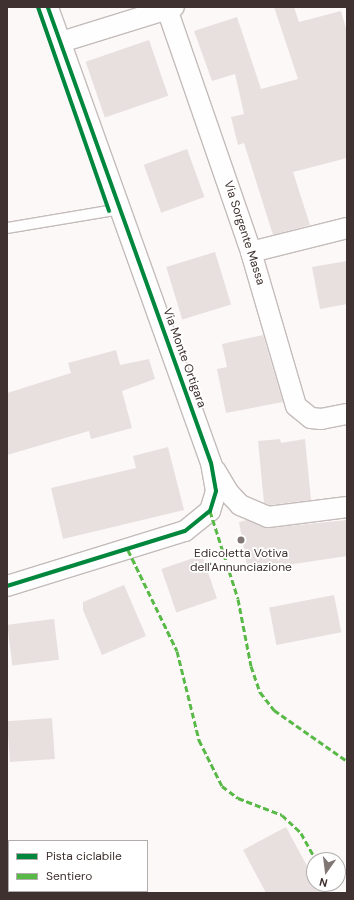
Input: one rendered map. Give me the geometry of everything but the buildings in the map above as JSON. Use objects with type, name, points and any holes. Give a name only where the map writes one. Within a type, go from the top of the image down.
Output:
[{"type":"street","name":"Via Monte Ortigara","points":[[7,586],[185,531],[210,511],[216,492],[211,463],[48,7]]},
{"type":"street","name":"Via Sorgente Massa","points":[[61,42],[170,8],[251,252],[296,406],[311,418],[321,419],[347,414]]},
{"type":"street","points":[[251,252],[347,228]]},
{"type":"street","points":[[211,463],[228,492],[240,505],[255,514],[278,517],[347,507]]},
{"type":"lane","points":[[7,228],[121,209]]},
{"type":"marked path","points":[[210,511],[238,599],[251,666],[260,692],[274,710],[347,761]]},
{"type":"marked path","points":[[128,550],[177,651],[199,740],[222,786],[238,798],[282,815],[301,833],[312,852]]},
{"type":"cycle path","points":[[38,7],[109,211]]},
{"type":"cycle path","points":[[7,586],[185,531],[210,511],[216,491],[211,463],[48,7]]},
{"type":"place","name":"Edicoletta Votiva dell'Annunciazione","points":[[241,540]]}]
